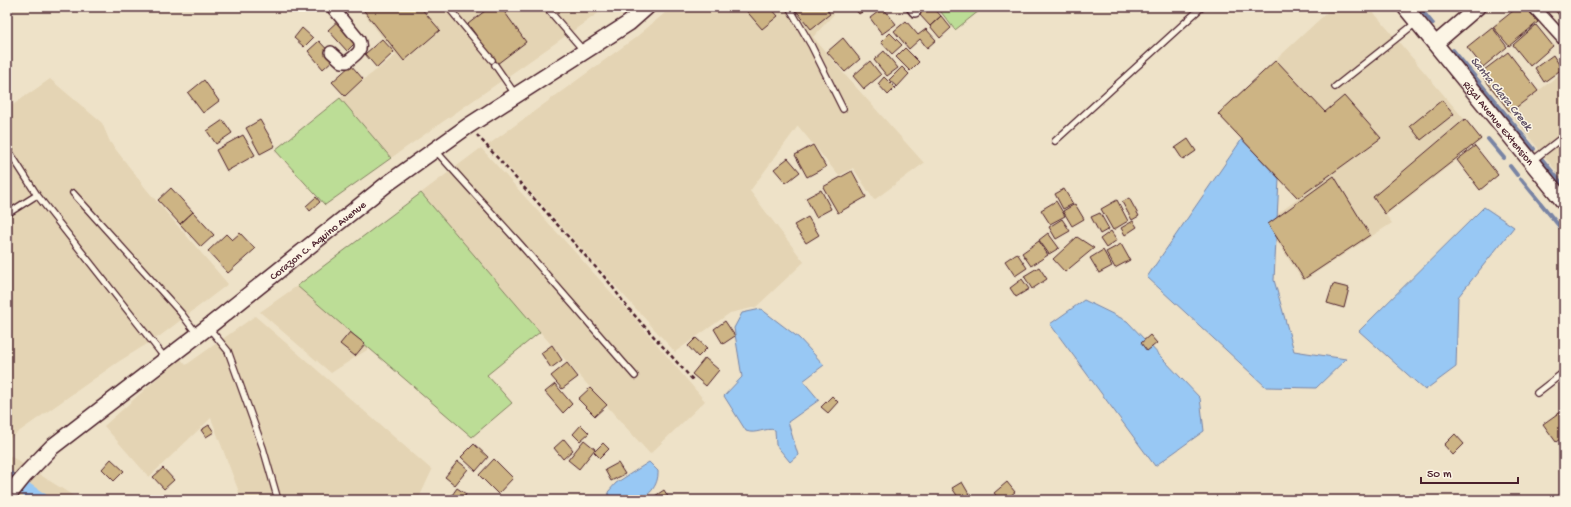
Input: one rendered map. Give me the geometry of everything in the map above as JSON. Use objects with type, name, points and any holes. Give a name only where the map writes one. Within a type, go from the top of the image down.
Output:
[{"type":"main road","name":"Corazon C. Aquino Avenue","points":[[9,495],[24,476],[52,447],[203,330],[387,184],[468,126],[629,23],[647,7]]},
{"type":"main road","name":"Rizal Avenue Extension","points":[[1405,7],[1564,202]]},
{"type":"street","points":[[331,52],[342,62],[347,62],[361,50],[362,45],[332,7]]},
{"type":"street","points":[[1435,44],[1478,7]]},
{"type":"street","points":[[1534,7],[1564,40]]},
{"type":"lane","points":[[448,7],[494,63],[517,96]]},
{"type":"lane","points":[[546,7],[584,52]]},
{"type":"lane","points":[[789,7],[811,45],[843,109]]},
{"type":"lane","points":[[1055,141],[1202,7]]},
{"type":"lane","points":[[1336,87],[1417,22]]},
{"type":"lane","points":[[1532,161],[1564,136]]},
{"type":"lane","points":[[7,148],[37,195],[165,358]]},
{"type":"lane","points":[[435,150],[520,244],[635,376]]},
{"type":"lane","points":[[73,193],[181,314],[228,351],[263,448],[278,500]]},
{"type":"lane","points":[[7,214],[37,195]]},
{"type":"lane","points":[[1537,393],[1564,372]]},
{"type":"path","points":[[468,126],[608,281],[628,308],[694,380]]},
{"type":"shaded area","points":[[359,7],[607,7],[391,158],[340,98],[396,55]]},
{"type":"shaded area","points":[[672,7],[828,7],[834,14],[813,37],[924,163],[874,200],[853,168],[839,176],[798,126],[750,191],[804,262],[756,307],[730,313],[675,352],[488,145],[635,38]]},
{"type":"shaded area","points":[[1333,7],[1369,7],[1482,140],[1386,215],[1392,223],[1303,281],[1265,223],[1298,199],[1217,114]]},
{"type":"shaded area","points":[[1564,71],[1564,181],[1510,113]]},
{"type":"shaded area","points":[[50,79],[102,123],[110,142],[147,190],[228,284],[160,336],[118,362],[7,440],[7,109]]},
{"type":"shaded area","points":[[481,148],[637,321],[705,401],[650,454],[540,332],[421,193]]},
{"type":"shaded area","points":[[297,286],[370,348],[331,373],[260,312]]},
{"type":"shaded area","points":[[255,316],[432,470],[418,500],[242,500],[211,418],[149,477],[104,426],[180,358],[186,365]]},
{"type":"shaded area","points":[[7,454],[80,500],[7,500]]},
{"type":"green space","points":[[937,7],[984,7],[955,30]]},
{"type":"green space","points":[[340,98],[391,158],[325,205],[275,150]]},
{"type":"green space","points":[[421,193],[540,332],[487,375],[512,403],[472,437],[297,286]]},
{"type":"water","points":[[1242,139],[1279,179],[1274,280],[1294,351],[1346,359],[1316,388],[1266,387],[1147,277]]},
{"type":"water","points":[[1484,207],[1514,227],[1458,297],[1456,367],[1425,390],[1359,331]]},
{"type":"water","points":[[1084,300],[1127,321],[1200,398],[1204,431],[1155,466],[1050,324]]},
{"type":"water","points":[[761,309],[799,338],[824,365],[803,381],[819,400],[788,422],[798,455],[790,462],[776,445],[775,430],[768,429],[753,432],[746,431],[724,396],[742,377],[734,328],[742,313]]},
{"type":"water","points":[[649,462],[658,471],[658,476],[652,491],[648,495],[633,500],[630,497],[610,499],[608,492],[616,483]]},
{"type":"building","points":[[361,7],[420,7],[440,30],[404,61]]},
{"type":"building","points":[[490,7],[501,7],[526,42],[497,64],[468,24]]},
{"type":"building","points":[[743,7],[770,7],[778,16],[762,29]]},
{"type":"building","points":[[825,7],[830,14],[811,29],[794,8]]},
{"type":"building","points":[[853,7],[869,7],[859,14]]},
{"type":"building","points":[[927,7],[933,7],[941,16],[930,26],[919,14]]},
{"type":"building","points":[[1518,7],[1525,7],[1538,22],[1509,46],[1493,27]]},
{"type":"building","points":[[1559,7],[1564,7],[1564,22],[1555,10]]},
{"type":"building","points":[[883,8],[896,24],[882,34],[870,18]]},
{"type":"building","points":[[941,16],[951,28],[940,38],[930,26]]},
{"type":"building","points":[[341,18],[360,38],[347,51],[328,30]]},
{"type":"building","points":[[906,21],[918,35],[926,29],[936,40],[927,48],[920,39],[909,49],[894,31]]},
{"type":"building","points":[[1536,25],[1553,46],[1530,66],[1513,45]]},
{"type":"building","points":[[1492,27],[1507,47],[1483,67],[1467,47]]},
{"type":"building","points":[[302,28],[313,38],[304,47],[294,38]]},
{"type":"building","points":[[890,33],[902,45],[892,54],[881,42]]},
{"type":"building","points":[[843,38],[860,59],[845,72],[827,52]]},
{"type":"building","points":[[382,39],[394,52],[377,68],[365,54]]},
{"type":"building","points":[[319,41],[335,58],[323,69],[308,51]]},
{"type":"building","points":[[905,48],[919,62],[910,71],[896,57]]},
{"type":"building","points":[[884,51],[898,68],[887,76],[874,60]]},
{"type":"building","points":[[1508,52],[1538,91],[1510,112],[1480,73]]},
{"type":"building","points":[[1553,55],[1562,69],[1544,82],[1535,68]]},
{"type":"building","points":[[1276,60],[1325,112],[1344,96],[1381,138],[1298,198],[1218,114]]},
{"type":"building","points":[[870,61],[881,75],[864,89],[853,76]]},
{"type":"building","points":[[351,65],[363,79],[345,96],[332,82]]},
{"type":"building","points":[[902,67],[909,74],[897,87],[889,80]]},
{"type":"building","points":[[884,77],[895,88],[888,95],[878,84]]},
{"type":"building","points":[[204,80],[219,101],[203,113],[188,93]]},
{"type":"building","points":[[1442,100],[1454,114],[1421,140],[1410,126]]},
{"type":"building","points":[[1465,119],[1481,139],[1385,214],[1373,197]]},
{"type":"building","points":[[223,120],[232,133],[216,144],[207,131]]},
{"type":"building","points":[[260,120],[275,146],[260,154],[246,128]]},
{"type":"building","points":[[243,135],[255,155],[227,171],[216,150]]},
{"type":"building","points":[[1188,139],[1196,151],[1183,160],[1175,148]]},
{"type":"building","points":[[813,145],[826,167],[807,177],[795,155]]},
{"type":"building","points":[[1475,146],[1498,175],[1480,190],[1457,160]]},
{"type":"building","points":[[788,158],[800,172],[786,183],[774,169]]},
{"type":"building","points":[[852,171],[866,197],[838,213],[823,187]]},
{"type":"building","points":[[1334,176],[1370,235],[1304,279],[1268,224]]},
{"type":"building","points":[[171,188],[193,212],[180,224],[158,200]]},
{"type":"building","points":[[1064,189],[1073,204],[1063,209],[1055,194]]},
{"type":"building","points":[[821,190],[831,209],[816,217],[806,198]]},
{"type":"building","points":[[316,197],[320,202],[310,211],[306,206]]},
{"type":"building","points":[[1129,198],[1139,216],[1132,220],[1122,202]]},
{"type":"building","points":[[1117,200],[1128,221],[1113,230],[1101,209]]},
{"type":"building","points":[[1056,201],[1065,216],[1050,224],[1041,210]]},
{"type":"building","points":[[1075,204],[1084,219],[1072,226],[1063,211]]},
{"type":"building","points":[[193,212],[214,235],[201,247],[180,224]]},
{"type":"building","points":[[1100,213],[1109,229],[1100,234],[1091,217]]},
{"type":"building","points":[[808,217],[819,235],[806,243],[794,225]]},
{"type":"building","points":[[1062,219],[1070,231],[1056,239],[1049,227]]},
{"type":"building","points":[[1133,221],[1137,227],[1125,235],[1121,228]]},
{"type":"building","points":[[1111,231],[1117,240],[1106,248],[1100,239]]},
{"type":"building","points":[[240,233],[255,249],[228,273],[208,251],[226,234],[232,240]]},
{"type":"building","points":[[1048,233],[1059,248],[1049,254],[1039,240]]},
{"type":"building","points":[[1077,237],[1094,248],[1065,272],[1053,259]]},
{"type":"building","points":[[1039,241],[1048,255],[1031,266],[1022,253]]},
{"type":"building","points":[[1121,244],[1130,260],[1115,268],[1106,252]]},
{"type":"building","points":[[1103,250],[1112,266],[1099,273],[1090,258]]},
{"type":"building","points":[[1017,253],[1027,268],[1015,276],[1005,261]]},
{"type":"building","points":[[1039,267],[1047,279],[1032,289],[1024,276]]},
{"type":"building","points":[[1022,279],[1029,289],[1016,297],[1010,288]]},
{"type":"building","points":[[1333,284],[1349,288],[1344,308],[1327,303]]},
{"type":"building","points":[[725,321],[735,336],[723,344],[714,329]]},
{"type":"building","points":[[350,332],[365,344],[355,356],[340,344]]},
{"type":"building","points":[[1150,335],[1157,343],[1147,351],[1141,343]]},
{"type":"building","points":[[696,338],[707,348],[698,357],[688,346]]},
{"type":"building","points":[[552,345],[562,360],[551,368],[541,353]]},
{"type":"building","points":[[705,358],[719,370],[706,386],[692,374]]},
{"type":"building","points":[[567,363],[578,377],[562,389],[551,376]]},
{"type":"building","points":[[555,384],[572,404],[563,413],[545,392]]},
{"type":"building","points":[[590,388],[607,405],[595,416],[578,399]]},
{"type":"building","points":[[832,396],[838,402],[828,413],[821,407]]},
{"type":"building","points":[[1564,409],[1564,436],[1556,442],[1543,424]]},
{"type":"building","points":[[209,425],[214,432],[206,437],[201,430]]},
{"type":"building","points":[[581,425],[589,433],[580,441],[573,434]]},
{"type":"building","points":[[1455,434],[1464,444],[1453,455],[1444,445]]},
{"type":"building","points":[[564,439],[573,450],[563,459],[554,448]]},
{"type":"building","points":[[584,440],[595,449],[579,469],[568,460]]},
{"type":"building","points":[[603,443],[609,449],[600,458],[594,452]]},
{"type":"building","points":[[474,444],[488,457],[476,471],[461,457]]},
{"type":"building","points":[[111,459],[124,471],[114,481],[102,469]]},
{"type":"building","points":[[494,459],[513,478],[498,494],[479,475]]},
{"type":"building","points":[[458,461],[468,469],[455,485],[445,477]]},
{"type":"building","points":[[618,463],[625,474],[611,481],[605,470]]},
{"type":"building","points":[[163,468],[174,480],[164,489],[153,477]]},
{"type":"building","points":[[962,482],[969,494],[960,500],[952,488]]},
{"type":"building","points":[[1007,482],[1015,492],[1005,500],[1000,500],[994,493]]},
{"type":"building","points":[[457,488],[466,494],[463,500],[454,500],[450,498]]},
{"type":"building","points":[[664,490],[670,500],[649,500]]},
{"type":"waterway","name":"Santa Clara Creek","points":[[1419,7],[1433,24]]},
{"type":"waterway","name":"Santa Clara Creek","points":[[1453,50],[1534,149]]},
{"type":"waterway","points":[[1488,139],[1504,158]]},
{"type":"waterway","name":"Santa Clara Creek","points":[[1541,158],[1564,186]]},
{"type":"waterway","points":[[1510,166],[1517,175]]},
{"type":"waterway","points":[[1521,179],[1564,232]]},
{"type":"waterway","points":[[7,477],[42,500]]}]
